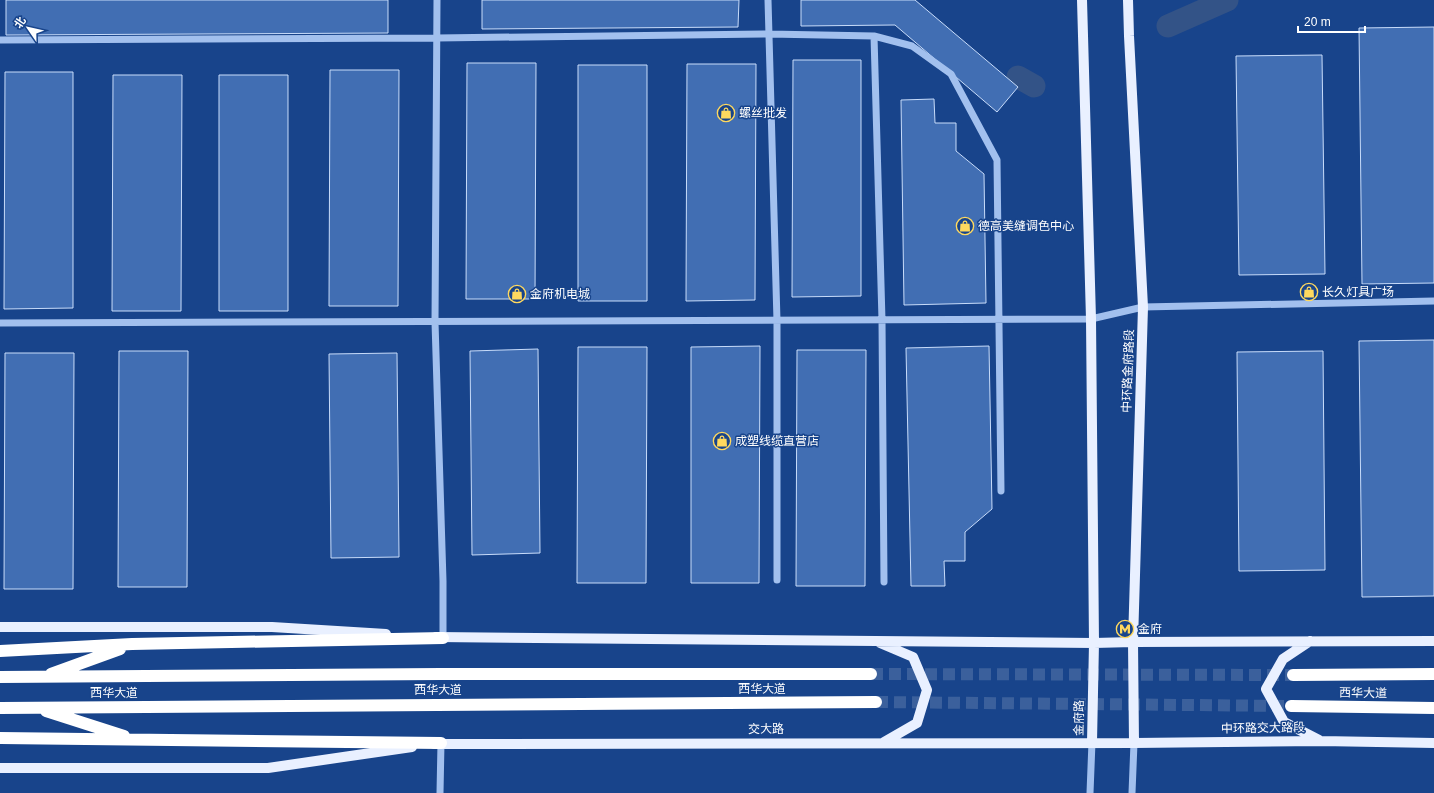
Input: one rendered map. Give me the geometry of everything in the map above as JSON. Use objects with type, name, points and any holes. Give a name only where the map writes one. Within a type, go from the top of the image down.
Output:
[{"type":"highway","points":[[0,651],[132,644],[443,638]]},
{"type":"highway","points":[[41,677],[132,644]]},
{"type":"highway","name":"西华大道","points":[[0,677],[441,674],[871,674]]},
{"type":"highway","name":"西华大道","points":[[1293,675],[1434,674]]},
{"type":"highway","name":"西华大道","points":[[0,708],[876,702]]},
{"type":"highway","name":"西华大道","points":[[1291,706],[1434,708]]},
{"type":"highway","points":[[35,708],[136,740]]},
{"type":"highway","points":[[0,738],[441,743]]},
{"type":"main road","points":[[1082,0],[1091,319],[1094,643]]},
{"type":"main road","name":"中环路金府路段","points":[[1128,0],[1144,307],[1133,642],[1134,743]]},
{"type":"main road","points":[[0,628],[272,627],[443,638],[1094,643],[1434,641]]},
{"type":"main road","points":[[876,641],[913,657],[926,690],[917,723],[884,742]]},
{"type":"main road","points":[[1310,641],[1283,659],[1266,689],[1284,722],[1321,741]]},
{"type":"main road","name":"金府路","points":[[1092,742],[1094,643]]},
{"type":"main road","name":"中环路交大路段","points":[[1092,742],[1321,741],[1434,743]]},
{"type":"main road","name":"交大路","points":[[0,768],[268,768],[441,743],[1092,742]]},
{"type":"street","points":[[437,0],[435,322],[443,581],[443,638]]},
{"type":"street","points":[[768,0],[777,321],[777,580]]},
{"type":"street","points":[[0,40],[436,38],[769,34],[874,36],[912,46],[951,74],[998,160],[998,320],[1001,492]]},
{"type":"street","points":[[874,36],[882,320],[884,582]]},
{"type":"street","points":[[0,323],[1091,319],[1144,307],[1434,301]]},
{"type":"street","name":"金府路","points":[[1090,793],[1092,742]]},
{"type":"street","points":[[440,793],[441,743]]},
{"type":"street","points":[[1132,793],[1134,743]]},
{"type":"building","points":[[6,0],[388,0],[388,33],[6,35]]},
{"type":"building","points":[[482,0],[739,0],[738,27],[482,29]]},
{"type":"building","points":[[801,0],[915,0],[1018,87],[997,112],[895,25],[801,26]]},
{"type":"building","points":[[1434,27],[1434,283],[1362,284],[1359,28]]},
{"type":"building","points":[[1322,55],[1325,274],[1239,275],[1236,56]]},
{"type":"building","points":[[793,60],[861,60],[861,296],[792,297]]},
{"type":"building","points":[[467,63],[536,63],[535,299],[466,299]]},
{"type":"building","points":[[687,64],[756,64],[755,300],[686,301]]},
{"type":"building","points":[[578,65],[647,65],[647,301],[578,301]]},
{"type":"building","points":[[330,70],[399,70],[398,306],[329,306]]},
{"type":"building","points":[[5,72],[73,72],[73,308],[4,309]]},
{"type":"building","points":[[113,75],[182,75],[181,311],[112,311]]},
{"type":"building","points":[[219,75],[288,75],[288,311],[219,311]]},
{"type":"building","points":[[934,99],[935,123],[956,123],[956,151],[984,174],[986,303],[904,305],[901,100]]},
{"type":"building","points":[[1434,340],[1434,596],[1362,597],[1359,341]]},
{"type":"building","points":[[760,346],[759,583],[691,583],[691,347]]},
{"type":"building","points":[[989,346],[992,509],[965,532],[965,561],[944,561],[945,586],[911,586],[906,348]]},
{"type":"building","points":[[578,347],[647,347],[646,583],[577,583]]},
{"type":"building","points":[[538,349],[540,553],[472,555],[470,351]]},
{"type":"building","points":[[797,350],[866,350],[865,586],[796,586]]},
{"type":"building","points":[[119,351],[188,351],[187,587],[118,587]]},
{"type":"building","points":[[1323,351],[1325,570],[1239,571],[1237,352]]},
{"type":"building","points":[[5,353],[74,353],[73,589],[4,589]]},
{"type":"building","points":[[397,353],[399,557],[331,558],[329,354]]},
{"type":"waterway","points":[[1168,26],[1227,0]]},
{"type":"waterway","points":[[1018,77],[1034,86]]},
{"type":"tunnel","points":[[871,674],[1293,675]]},
{"type":"tunnel","points":[[876,702],[1291,706]]},
{"type":"place","name":"螺丝批发","points":[[726,113]]},
{"type":"place","name":"德高美缝调色中心","points":[[965,226]]},
{"type":"place","name":"长久灯具广场","points":[[1309,292]]},
{"type":"place","name":"金府机电城","points":[[517,294]]},
{"type":"place","name":"成塑线缆直营店","points":[[722,441]]},
{"type":"place","name":"金府","points":[[1125,629]]}]
